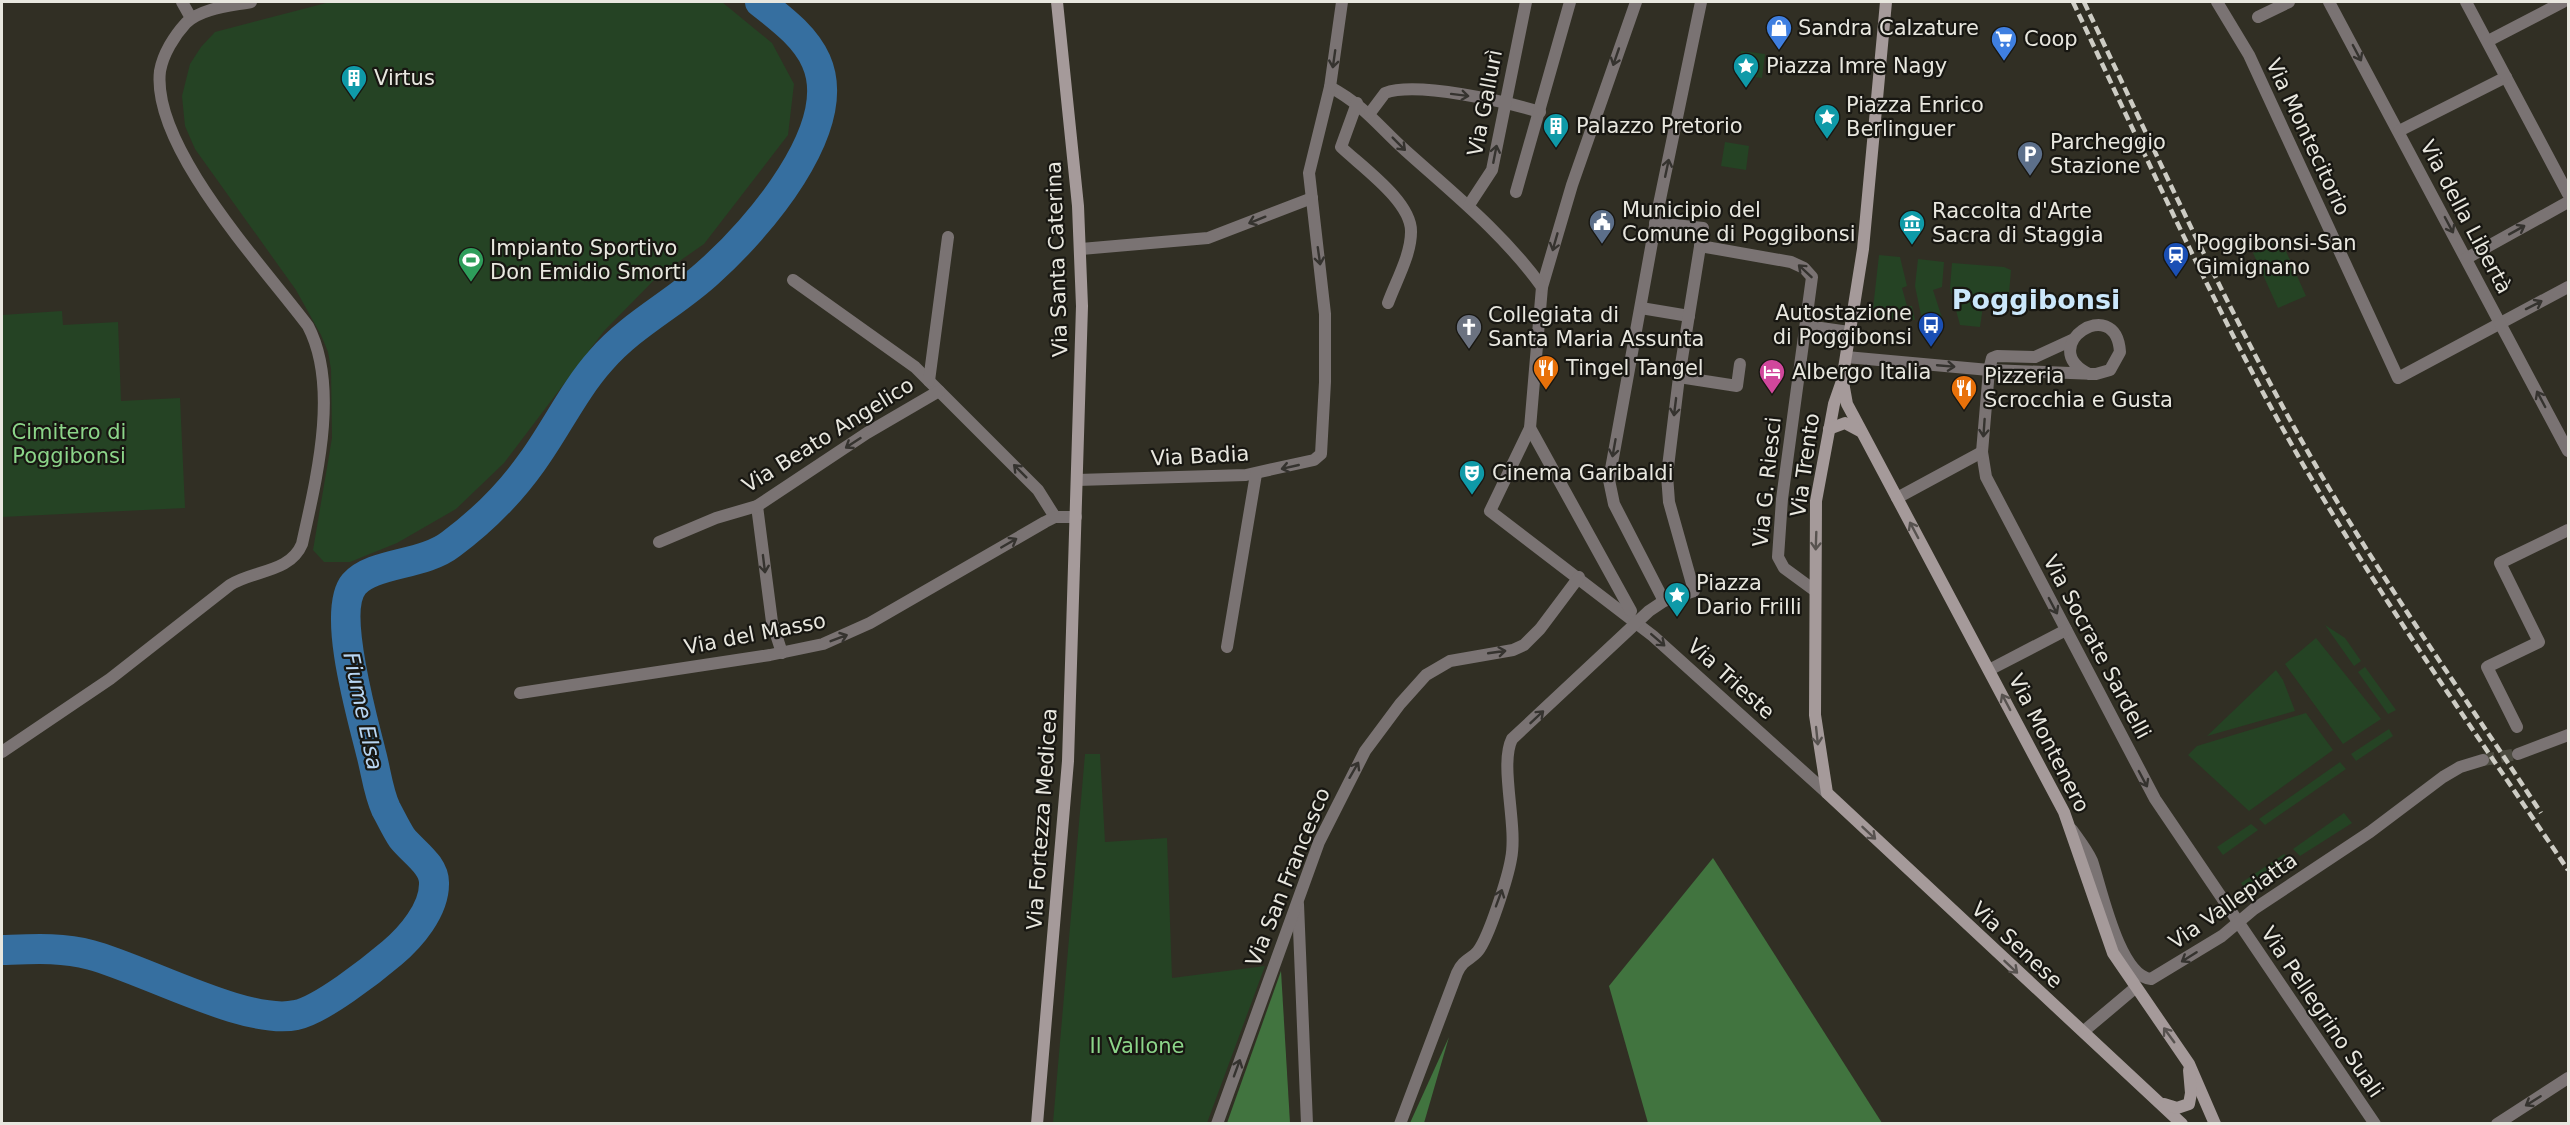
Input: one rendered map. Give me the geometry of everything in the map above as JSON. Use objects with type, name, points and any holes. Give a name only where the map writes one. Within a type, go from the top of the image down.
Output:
[{"type":"main road","name":"Via Santa Caterina","points":[[1057,2],[1081,249],[1076,517]]},
{"type":"main road","name":"Via Trento","points":[[1827,793],[1815,715],[1816,501],[1834,404],[1842,381],[1866,224],[1886,2]]},
{"type":"main road","name":"Via Montenero","points":[[1842,381],[1847,404],[1861,432],[1989,670],[2071,829],[2107,940],[2135,988],[2189,1064],[2215,1124]]},
{"type":"main road","points":[[1829,429],[1845,423],[1861,432]]},
{"type":"main road","name":"Via Fortezza Medicea","points":[[1038,1124],[1067,779],[1076,517]]},
{"type":"main road","name":"Via Senese","points":[[1827,793],[2182,1124]]},
{"type":"main road","points":[[2160,1103],[2177,1108],[2189,1104],[2191,1093],[2189,1064]]},
{"type":"street","points":[[182,2],[190,18]]},
{"type":"street","points":[[2,753],[105,683],[230,585],[241,578],[288,562],[302,544],[320,456],[322,404],[320,359],[308,326],[198,182],[167,118],[160,93],[160,70],[171,44],[190,18],[251,2]]},
{"type":"street","points":[[1081,249],[1208,238],[1311,198],[1310,162],[1330,87],[1342,2]]},
{"type":"street","name":"Via Gallurì","points":[[1469,205],[1492,170],[1526,2]]},
{"type":"street","points":[[1516,192],[1570,2]]},
{"type":"street","points":[[1631,611],[1530,428],[1542,287],[1572,185],[1636,2]]},
{"type":"street","points":[[1664,602],[1610,490],[1610,468],[1655,223],[1701,2]]},
{"type":"street","name":"Via Montecitorio","points":[[2217,2],[2249,55],[2398,378],[2568,287]]},
{"type":"street","points":[[2258,17],[2289,2]]},
{"type":"street","name":"Via della Libertà","points":[[2329,2],[2568,451]]},
{"type":"street","points":[[2466,2],[2568,194]]},
{"type":"street","points":[[2488,41],[2558,3]]},
{"type":"street","points":[[2399,132],[2506,77]]},
{"type":"street","points":[[1330,87],[1358,103],[1370,113],[1407,152],[1469,205],[1511,248],[1542,287]]},
{"type":"street","points":[[1370,113],[1383,95],[1394,91],[1418,91],[1505,102],[1540,112]]},
{"type":"street","points":[[1358,103],[1341,147],[1401,204],[1411,222],[1409,245],[1388,303]]},
{"type":"street","name":"Via Badia","points":[[1077,480],[1256,474],[1314,460],[1321,454],[1325,382],[1325,314],[1311,198]]},
{"type":"street","points":[[2467,258],[2568,202]]},
{"type":"street","points":[[1400,1124],[1459,968],[1469,956],[1478,952],[1502,889],[1512,855],[1514,836],[1508,765],[1510,744],[1649,611],[1664,602],[1694,591],[1667,484],[1679,377],[1703,228],[1655,223]]},
{"type":"street","name":"Via Beato Angelico","points":[[929,381],[948,237]]},
{"type":"street","name":"Via G. Riesci","points":[[1700,246],[1788,261],[1804,268],[1812,279],[1782,499],[1778,554],[1781,565],[1814,590]]},
{"type":"street","name":"Via Beato Angelico","points":[[659,542],[716,518],[757,506],[867,433],[939,391],[901,356],[793,280]]},
{"type":"street","points":[[1641,308],[1689,316]]},
{"type":"street","points":[[1807,326],[1849,332]]},
{"type":"street","points":[[1846,357],[1989,370],[2089,374],[2103,373],[2115,365],[2120,352],[2117,337],[2105,327],[2090,326],[2077,334],[2073,340],[2072,357],[2076,364],[2089,374]]},
{"type":"street","points":[[1989,370],[1991,360],[1996,356],[2035,357],[2073,340]]},
{"type":"street","points":[[1679,377],[1737,386],[1740,364]]},
{"type":"street","name":"Via Socrate Sardelli","points":[[1989,370],[1982,452],[1984,469],[1991,489],[2155,799],[2237,923]]},
{"type":"street","points":[[939,391],[1038,490],[1055,517]]},
{"type":"street","name":"Via Trieste","points":[[1530,428],[1490,511],[1638,623],[1827,793]]},
{"type":"street","points":[[1897,498],[1982,452]]},
{"type":"street","points":[[1227,646],[1256,474]]},
{"type":"street","points":[[757,506],[772,622],[782,653]]},
{"type":"street","name":"Via del Masso","points":[[520,693],[782,653],[823,644],[860,628],[1055,517],[1076,517]]},
{"type":"street","points":[[2517,727],[2487,667],[2539,642],[2500,563],[2568,530]]},
{"type":"street","name":"Via San Francesco","points":[[1217,1124],[1319,842],[1352,773],[1400,704],[1426,675],[1439,666],[1460,659],[1514,650],[1524,645],[1540,629],[1579,577]]},
{"type":"street","points":[[1989,670],[2066,630]]},
{"type":"street","points":[[2518,754],[2568,735]]},
{"type":"street","name":"Via Vallepiatta","points":[[2071,829],[2091,859],[2117,938],[2133,966],[2145,978],[2156,978],[2237,923],[2263,902],[2370,832],[2443,777],[2460,767],[2483,760]]},
{"type":"street","points":[[1298,897],[1307,1124]]},
{"type":"street","name":"Via Pellegrino Suali","points":[[2237,923],[2375,1124]]},
{"type":"street","points":[[2084,1031],[2135,988]]},
{"type":"street","points":[[2497,1124],[2568,1078]]},
{"type":"green space","name":"Impianto Sportivo Don Emidio Smorti","points":[[330,2],[722,2],[772,43],[794,84],[788,135],[704,244],[658,276],[604,331],[504,463],[456,509],[397,543],[350,562],[324,562],[313,550],[332,438],[331,369],[328,352],[296,290],[195,149],[185,126],[182,96],[190,64],[215,32]]},
{"type":"green space","points":[[1741,51],[1765,54],[1762,78],[1737,75]]},
{"type":"green space","points":[[1725,142],[1749,146],[1746,170],[1721,166]]},
{"type":"green space","points":[[2281,240],[2306,296],[2278,308],[2253,253]]},
{"type":"green space","points":[[1879,255],[1900,257],[1907,286],[1902,288],[1907,306],[1912,306],[1915,320],[1872,318]]},
{"type":"green space","points":[[1918,259],[1944,262],[1942,287],[1933,290],[1943,321],[1922,320],[1915,286]]},
{"type":"green space","points":[[1952,263],[2004,267],[2011,270],[2009,294],[1985,293],[1980,327],[1960,325],[1950,288]]},
{"type":"green space","name":"Cimitero di Poggibonsi","points":[[62,311],[63,325],[118,322],[121,401],[180,398],[185,508],[2,517],[2,315]]},
{"type":"green space","points":[[2325,625],[2345,638],[2361,661],[2354,666]]},
{"type":"green space","points":[[2316,638],[2381,719],[2343,744],[2285,664]]},
{"type":"green space","points":[[2365,667],[2396,710],[2388,714],[2358,672]]},
{"type":"green space","points":[[2276,670],[2283,680],[2295,711],[2207,736]]},
{"type":"green space","points":[[2306,713],[2333,750],[2249,811],[2188,755],[2197,746]]},
{"type":"green space","points":[[2389,729],[2393,736],[2356,761],[2351,754]]},
{"type":"green space","name":"Il Vallone","points":[[1085,754],[1100,754],[1105,842],[1167,838],[1172,978],[1265,966],[1207,1123],[1053,1123]]},
{"type":"green space","points":[[2340,762],[2346,769],[2265,825],[2259,819]]},
{"type":"green space","points":[[2344,813],[2352,823],[2300,856],[2293,849]]},
{"type":"green space","points":[[2251,824],[2258,830],[2223,855],[2217,847]]},
{"type":"green space","points":[[2284,854],[2292,860],[2246,890],[2241,883]]},
{"type":"green space","points":[[1713,858],[1882,1123],[1648,1123],[1609,986]]},
{"type":"green space","points":[[1281,971],[1290,1123],[1227,1123]]},
{"type":"green space","points":[[1449,1037],[1424,1123],[1410,1123]]},
{"type":"waterway","name":"Fiume Elsa","points":[[2,950],[36,949],[80,952],[113,962],[224,1005],[275,1016],[296,1015],[319,1006],[359,979],[399,947],[414,931],[430,904],[433,894],[433,877],[427,865],[402,838],[381,796],[351,666],[347,641],[348,598],[354,584],[362,577],[386,567],[440,551],[484,516],[505,496],[523,473],[582,384],[601,360],[626,335],[697,283],[729,253],[772,204],[792,176],[808,146],[819,116],[822,88],[816,61],[805,43],[760,2]]},
{"type":"tunnel","points":[[2483,760],[2518,754]]},
{"type":"railway","points":[[2073,2],[2211,291],[2301,461],[2398,617],[2568,870]]},
{"type":"railway","points":[[2084,2],[2222,290],[2312,459],[2395,594],[2541,813]]},
{"type":"place","name":"Sandra Calzature","points":[[1779,51]]},
{"type":"place","name":"Coop","points":[[2004,62]]},
{"type":"place","name":"Piazza Imre Nagy","points":[[1746,89]]},
{"type":"place","name":"Virtus","points":[[354,101]]},
{"type":"place","name":"Piazza Enrico Berlinguer","points":[[1827,140]]},
{"type":"place","name":"Palazzo Pretorio","points":[[1556,149]]},
{"type":"place","name":"Parcheggio Stazione","points":[[2030,177]]},
{"type":"place","name":"Municipio del Comune di Poggibonsi","points":[[1602,245]]},
{"type":"place","name":"Raccolta d'Arte Sacra di Staggia","points":[[1912,246]]},
{"type":"place","name":"Poggibonsi-San Gimignano","points":[[2176,278]]},
{"type":"place","name":"Impianto Sportivo Don Emidio Smorti","points":[[471,283]]},
{"type":"place","name":"Autostazione di Poggibonsi","points":[[1931,348]]},
{"type":"place","name":"Collegiata di Santa Maria Assunta","points":[[1469,350]]},
{"type":"place","name":"Tingel Tangel","points":[[1546,391]]},
{"type":"place","name":"Albergo Italia","points":[[1772,395]]},
{"type":"place","name":"Pizzeria Scrocchia e Gusta","points":[[1964,411]]},
{"type":"place","name":"Cinema Garibaldi","points":[[1472,496]]},
{"type":"place","name":"Piazza Dario Frilli","points":[[1677,618]]},
{"type":"district","name":"Poggibonsi","points":[[2036,299]]}]
